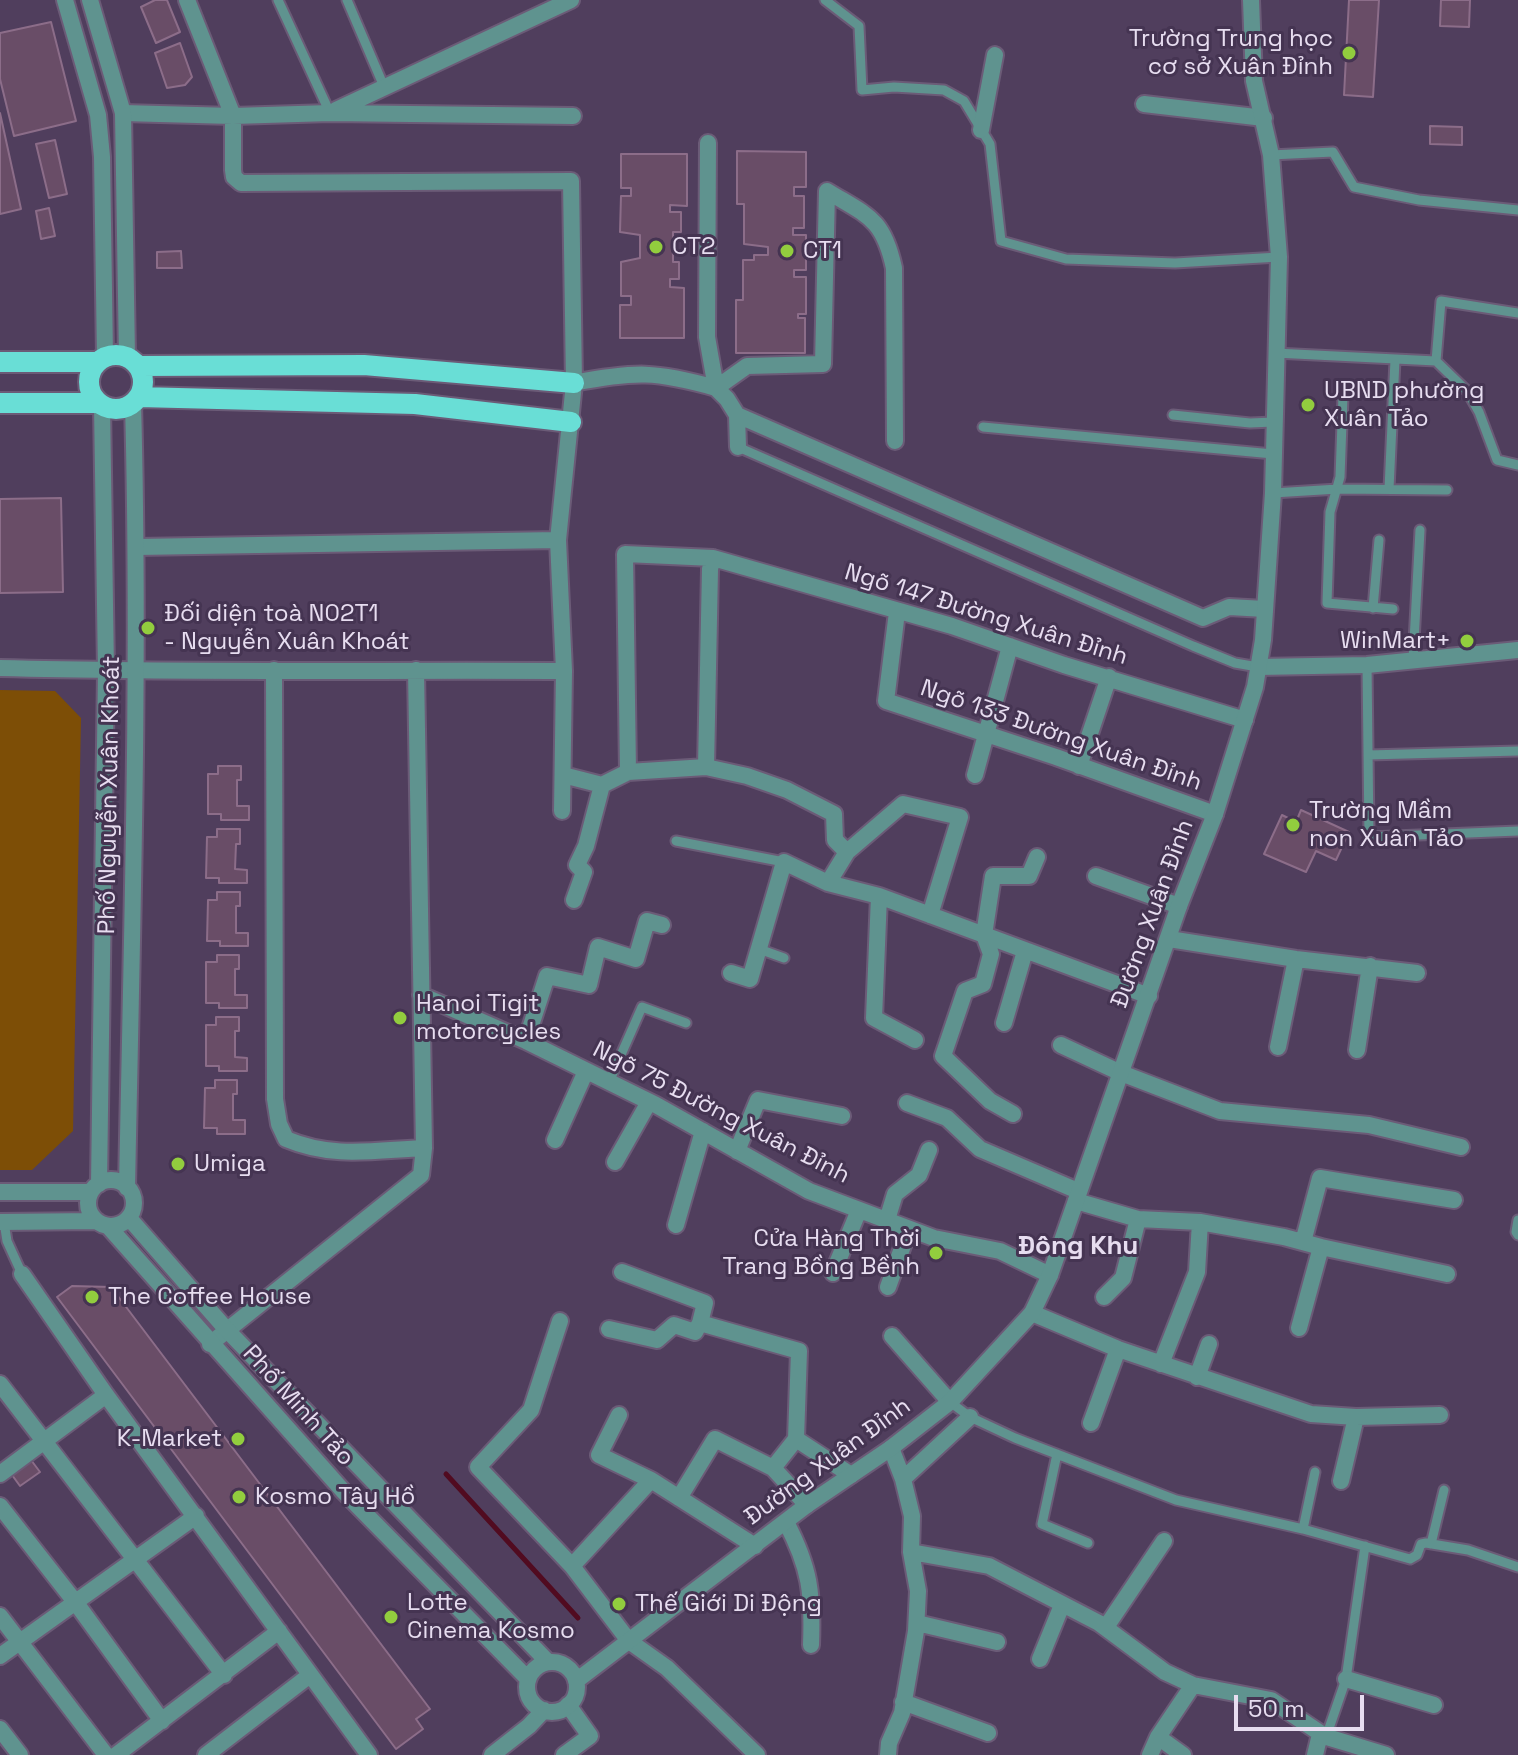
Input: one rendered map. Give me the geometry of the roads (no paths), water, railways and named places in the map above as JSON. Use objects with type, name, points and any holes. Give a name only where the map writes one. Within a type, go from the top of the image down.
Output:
[{"type":"main road","points":[[0,362],[101,360],[113,355],[132,362],[364,365],[574,383]]},
{"type":"main road","points":[[100,404],[90,387],[92,369],[101,360]]},
{"type":"main road","points":[[132,362],[143,380],[136,400]]},
{"type":"main road","points":[[0,403],[100,404],[116,409],[136,400],[415,404],[571,422]]},
{"type":"street","points":[[65,0],[98,115],[102,157],[101,360]]},
{"type":"street","points":[[90,0],[123,113],[132,362]]},
{"type":"street","points":[[187,0],[233,116],[233,170],[234,177],[241,183],[571,181],[574,383],[558,540],[564,671],[562,811]]},
{"type":"street","points":[[330,113],[571,0]]},
{"type":"street","name":"Đường Xuân Đỉnh","points":[[576,1681],[807,1505],[891,1448],[950,1402],[1032,1313],[1050,1275],[1179,906],[1215,814],[1245,720],[1263,640],[1273,493],[1279,257],[1271,155],[1254,81],[1251,0]]},
{"type":"street","points":[[981,130],[995,55]]},
{"type":"street","points":[[1144,104],[1264,118]]},
{"type":"street","points":[[98,115],[330,113],[573,116]]},
{"type":"street","points":[[708,143],[707,337],[716,388]]},
{"type":"street","points":[[716,388],[747,366],[823,364],[827,191],[873,218],[889,244],[894,268],[895,441]]},
{"type":"street","points":[[574,383],[632,372],[670,375],[716,388],[737,415],[738,447]]},
{"type":"street","name":"Phố Nguyễn Xuân Khoát","points":[[127,1188],[136,672],[136,400]]},
{"type":"street","points":[[100,404],[106,671],[95,1188],[88,1205],[89,1212],[102,1224]]},
{"type":"street","points":[[737,415],[1203,618],[1229,607],[1265,609]]},
{"type":"street","points":[[137,547],[558,540]]},
{"type":"street","name":"Ngõ 147 Đường Xuân Đỉnh","points":[[628,772],[625,554],[713,558],[952,626],[1245,720]]},
{"type":"street","points":[[706,767],[710,569],[713,558]]},
{"type":"street","name":"Ngõ 133 Đường Xuân Đỉnh","points":[[897,612],[886,701],[1215,814]]},
{"type":"street","points":[[975,775],[1010,646]]},
{"type":"street","points":[[1258,667],[1367,665],[1518,650]]},
{"type":"street","points":[[0,668],[136,672],[564,671]]},
{"type":"street","points":[[274,670],[275,1083],[279,1124],[286,1139],[307,1148],[331,1152],[424,1148]]},
{"type":"street","points":[[210,1344],[421,1175],[424,1148],[416,670]]},
{"type":"street","points":[[1079,766],[1109,677]]},
{"type":"street","points":[[563,775],[602,785],[628,772],[706,767],[747,776],[834,814],[835,840],[847,852]]},
{"type":"street","points":[[574,900],[584,872],[577,865],[586,846],[602,785]]},
{"type":"street","points":[[828,883],[847,852],[903,804],[960,817],[930,915]]},
{"type":"street","points":[[1013,1114],[990,1101],[943,1056],[965,991],[983,984],[991,954],[984,935],[993,876],[1029,876],[1037,857]]},
{"type":"street","points":[[731,973],[750,979],[784,862],[828,883],[879,896],[1149,996]]},
{"type":"street","points":[[1096,876],[1179,906]]},
{"type":"street","points":[[879,896],[874,1018],[915,1040]]},
{"type":"street","points":[[526,1041],[547,976],[589,985],[598,947],[636,959],[647,921],[662,925]]},
{"type":"street","points":[[1169,939],[1296,959],[1417,973]]},
{"type":"street","points":[[1004,1023],[1025,951]]},
{"type":"street","points":[[1278,1047],[1296,959]]},
{"type":"street","points":[[1357,1050],[1370,966]]},
{"type":"street","name":"Ngõ 75 Đường Xuân Đỉnh","points":[[421,995],[526,1041],[649,1102],[809,1191],[934,1238],[1000,1251],[1050,1275]]},
{"type":"street","points":[[1061,1045],[1121,1073],[1220,1111],[1369,1125],[1461,1147]]},
{"type":"street","points":[[555,1140],[586,1071]]},
{"type":"street","points":[[737,1151],[758,1100],[842,1116]]},
{"type":"street","points":[[615,1162],[649,1102]]},
{"type":"street","points":[[907,1103],[947,1118],[980,1149],[1077,1196],[1138,1219],[1200,1222],[1447,1274]]},
{"type":"street","points":[[676,1225],[703,1131]]},
{"type":"street","points":[[887,1220],[895,1194],[919,1175],[929,1150]]},
{"type":"street","points":[[1303,1242],[1320,1178],[1454,1200]]},
{"type":"street","points":[[0,1192],[95,1188],[111,1180],[127,1188],[133,1204],[129,1218],[116,1226],[2,1222]]},
{"type":"street","points":[[833,1273],[859,1210]]},
{"type":"street","name":"Phố Minh Tảo","points":[[129,1218],[226,1329],[548,1662]]},
{"type":"street","points":[[1104,1297],[1123,1278],[1138,1219]]},
{"type":"street","points":[[1161,1364],[1197,1272],[1200,1222]]},
{"type":"street","name":"Phố Minh Tảo","points":[[102,1224],[344,1492],[528,1679]]},
{"type":"street","points":[[888,1287],[909,1229]]},
{"type":"street","points":[[1299,1328],[1321,1247]]},
{"type":"street","points":[[609,1329],[657,1340],[674,1325],[695,1332],[705,1303],[622,1272]]},
{"type":"street","points":[[22,1274],[106,1395],[369,1755]]},
{"type":"street","points":[[1032,1313],[1118,1349],[1311,1414],[1356,1417],[1440,1415]]},
{"type":"street","points":[[560,1321],[531,1410],[478,1467],[572,1566],[629,1641],[667,1668],[757,1755]]},
{"type":"street","points":[[700,1323],[799,1351],[796,1439],[773,1468]]},
{"type":"street","points":[[892,1336],[950,1402]]},
{"type":"street","points":[[1197,1377],[1209,1344]]},
{"type":"street","points":[[1091,1423],[1118,1349]]},
{"type":"street","points":[[0,1384],[224,1675]]},
{"type":"street","points":[[0,1474],[106,1395]]},
{"type":"street","points":[[619,1415],[599,1455],[651,1480],[755,1546]]},
{"type":"street","points":[[903,1479],[970,1417]]},
{"type":"street","points":[[1341,1481],[1356,1417]]},
{"type":"street","points":[[679,1498],[715,1439],[773,1468],[807,1505]]},
{"type":"street","points":[[796,1439],[851,1475]]},
{"type":"street","points":[[888,1755],[889,1743],[902,1713],[917,1623],[918,1591],[911,1552],[912,1516],[891,1448]]},
{"type":"street","points":[[572,1566],[651,1480]]},
{"type":"street","points":[[0,1506],[162,1721]]},
{"type":"street","points":[[0,1656],[196,1516]]},
{"type":"street","points":[[786,1522],[803,1554],[813,1598],[811,1645]]},
{"type":"street","points":[[1106,1627],[1164,1541]]},
{"type":"street","points":[[911,1552],[989,1566],[1106,1627],[1165,1672],[1193,1685],[1271,1700],[1323,1736],[1386,1755]]},
{"type":"street","points":[[1040,1659],[1062,1605]]},
{"type":"street","points":[[0,1616],[106,1755]]},
{"type":"street","points":[[917,1623],[997,1642]]},
{"type":"street","points":[[116,1755],[279,1631]]},
{"type":"street","points":[[548,1662],[568,1667],[576,1681],[575,1696],[568,1705],[557,1711],[544,1710],[529,1696],[528,1679],[538,1666],[548,1662]]},
{"type":"street","points":[[206,1755],[310,1675]]},
{"type":"street","points":[[1346,1679],[1434,1705]]},
{"type":"street","points":[[1150,1755],[1158,1737],[1193,1685]]},
{"type":"street","points":[[903,1702],[988,1733]]},
{"type":"street","points":[[564,1755],[590,1736],[568,1705]]},
{"type":"street","points":[[492,1755],[544,1710]]},
{"type":"street","points":[[0,1729],[20,1755]]},
{"type":"street","points":[[1315,1755],[1323,1736]]},
{"type":"street","points":[[1158,1737],[1183,1755]]},
{"type":"lane","points":[[278,0],[330,113]]},
{"type":"lane","points":[[347,0],[385,89]]},
{"type":"lane","points":[[825,0],[859,26],[862,90],[894,87],[944,90],[964,101],[990,144],[1001,241],[1066,259],[1175,263],[1279,257]]},
{"type":"lane","points":[[1271,155],[1333,152],[1354,187],[1419,200],[1518,210]]},
{"type":"lane","points":[[1436,361],[1441,301],[1518,313]]},
{"type":"lane","points":[[1275,353],[1436,361],[1467,391],[1479,412],[1497,460],[1518,465]]},
{"type":"lane","points":[[1389,489],[1395,360]]},
{"type":"lane","points":[[1343,396],[1338,489],[1330,512],[1327,603],[1393,609]]},
{"type":"lane","points":[[1173,415],[1250,423],[1274,422]]},
{"type":"lane","points":[[983,427],[1273,454]]},
{"type":"lane","points":[[738,447],[1193,646],[1235,663],[1258,667]]},
{"type":"lane","points":[[1273,493],[1338,489],[1447,490]]},
{"type":"lane","points":[[1413,660],[1420,530]]},
{"type":"lane","points":[[1373,608],[1379,540]]},
{"type":"lane","points":[[1367,665],[1369,837],[1518,831]]},
{"type":"lane","points":[[1368,755],[1518,751]]},
{"type":"lane","points":[[676,841],[784,862]]},
{"type":"lane","points":[[759,949],[784,958]]},
{"type":"lane","points":[[609,1082],[642,1007],[686,1023]]},
{"type":"lane","points":[[1518,1220],[1518,1235]]},
{"type":"lane","points":[[2,1222],[22,1274]]},
{"type":"lane","points":[[950,1402],[970,1417],[1176,1500],[1303,1529],[1410,1559],[1426,1544],[1444,1490]]},
{"type":"lane","points":[[1057,1454],[1042,1524],[1088,1543]]},
{"type":"lane","points":[[1303,1529],[1315,1472]]},
{"type":"lane","points":[[1426,1544],[1468,1550],[1518,1567]]},
{"type":"lane","points":[[1323,1736],[1346,1679],[1365,1546]]},
{"type":"waterway","points":[[446,1474],[578,1618]]},
{"type":"place","name":"Trường Trung học cơ sở Xuân Đỉnh","points":[[1349,53]]},
{"type":"place","name":"CT2","points":[[656,247]]},
{"type":"place","name":"CT1","points":[[787,251]]},
{"type":"place","name":"UBND phường Xuân Tảo","points":[[1308,405]]},
{"type":"place","name":"Đối diện toà N02T1 - Nguyễn Xuân Khoát","points":[[148,628]]},
{"type":"place","name":"WinMart+","points":[[1467,641]]},
{"type":"place","name":"Trường Mầm non Xuân Tảo","points":[[1293,825]]},
{"type":"place","name":"Hanoi Tigit motorcycles","points":[[400,1018]]},
{"type":"place","name":"Umiga","points":[[178,1164]]},
{"type":"place","name":"Cửa Hàng Thời Trang Bồng Bềnh","points":[[936,1253]]},
{"type":"place","name":"The Coffee House","points":[[92,1297]]},
{"type":"place","name":"K-Market","points":[[238,1439]]},
{"type":"place","name":"Kosmo Tây Hồ","points":[[239,1497]]},
{"type":"place","name":"Thế Giới Di Động","points":[[619,1604]]},
{"type":"place","name":"Lotte Cinema Kosmo","points":[[391,1617]]},
{"type":"district","name":"Đông Khu","points":[[1078,1247]]}]
